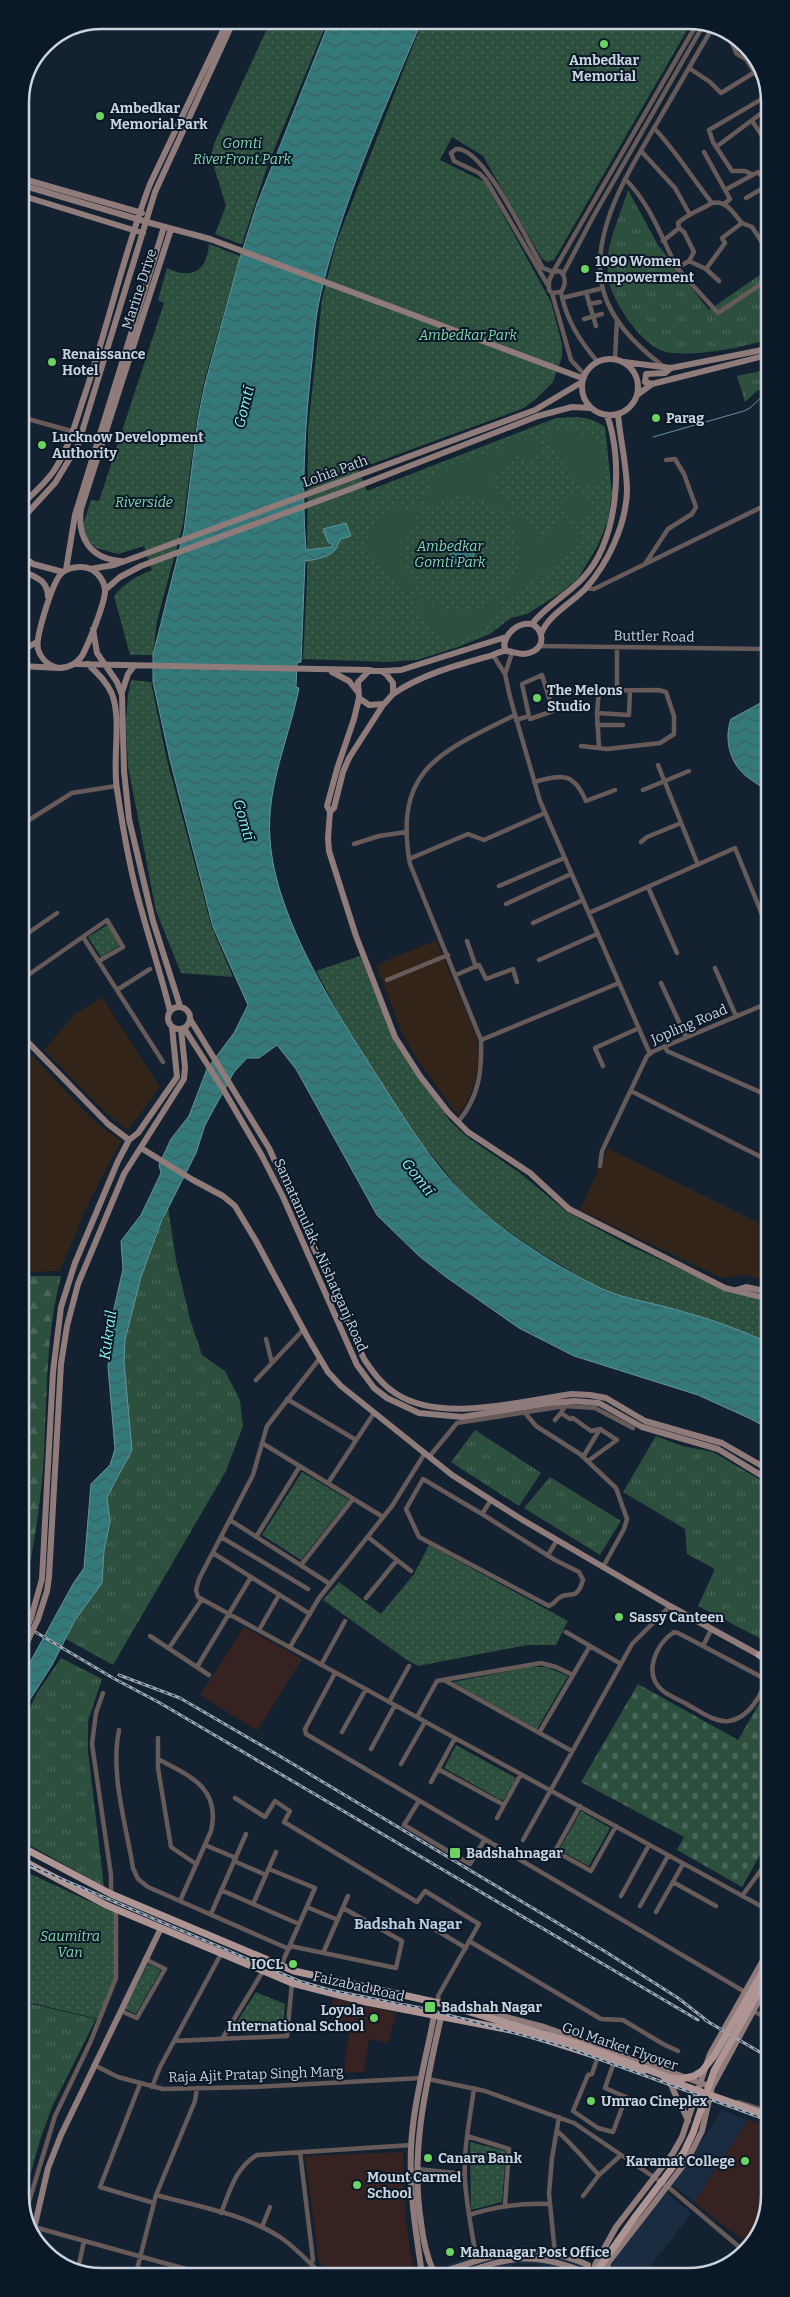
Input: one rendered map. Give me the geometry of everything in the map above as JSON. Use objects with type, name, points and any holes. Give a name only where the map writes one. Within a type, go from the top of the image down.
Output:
[{"type":"main road","name":"Faizabad Road","points":[[29,1850],[111,1894],[294,1971],[460,2008]]},
{"type":"main road","name":"Faizabad Road","points":[[29,1864],[116,1910],[292,1983],[366,2002],[521,2032],[670,2081],[699,2087],[711,2096],[734,2102],[761,2113]]},
{"type":"main road","name":"Gol Market Flyover","points":[[460,2008],[578,2044],[670,2078],[681,2080],[702,2071],[714,2056],[761,1975]]},
{"type":"main road","points":[[595,2268],[604,2261],[684,2152],[693,2133],[714,2071],[761,1988]]},
{"type":"street","points":[[29,498],[55,470],[73,432],[94,370],[134,230],[150,184],[224,29]]},
{"type":"street","points":[[29,512],[56,483],[67,466],[82,434],[148,214],[165,167],[230,29]]},
{"type":"street","points":[[549,287],[553,272],[694,29]]},
{"type":"street","points":[[598,361],[570,324],[561,292],[565,284],[563,274],[593,217],[701,30]]},
{"type":"street","points":[[668,368],[646,354],[617,319],[604,294],[600,275],[601,250],[611,213],[625,179],[710,32]]},
{"type":"street","points":[[732,44],[737,54],[746,58]]},
{"type":"street","points":[[747,59],[754,71]]},
{"type":"street","points":[[689,68],[710,82],[721,93],[755,72]]},
{"type":"street","points":[[753,175],[745,170],[732,170],[716,147],[709,130],[761,100]]},
{"type":"street","points":[[716,147],[761,113]]},
{"type":"street","points":[[752,120],[761,134]]},
{"type":"street","points":[[654,128],[672,146],[675,155],[712,203]]},
{"type":"street","points":[[563,274],[560,271],[553,272],[543,268],[529,250],[486,180],[479,173],[454,161],[452,158],[453,150],[462,149],[485,168],[529,250],[549,287],[571,360],[583,378],[583,396],[591,408],[607,415],[618,414],[633,404],[637,395],[638,380],[635,372],[615,358],[598,361],[583,378]]},
{"type":"street","points":[[641,151],[676,188],[689,213]]},
{"type":"street","points":[[704,152],[730,199],[724,204]]},
{"type":"street","points":[[725,190],[758,172],[761,176]]},
{"type":"street","points":[[625,179],[634,188],[676,268],[718,313],[761,284]]},
{"type":"street","points":[[29,181],[148,214]]},
{"type":"street","points":[[29,187],[210,239],[583,378]]},
{"type":"street","points":[[746,198],[761,188]]},
{"type":"street","points":[[29,198],[143,233]]},
{"type":"street","points":[[676,268],[689,261],[694,252],[684,232],[679,228],[678,223],[689,213],[698,212],[712,203],[724,204],[742,223],[752,227],[761,241]]},
{"type":"street","points":[[706,269],[725,243],[722,238],[742,223]]},
{"type":"street","name":"Marine Drive","points":[[125,561],[114,561],[90,548],[82,537],[79,524],[80,514],[168,228]]},
{"type":"street","name":"Marine Drive","points":[[38,642],[55,584],[64,571],[74,514],[168,228]]},
{"type":"street","points":[[663,241],[679,228]]},
{"type":"street","points":[[689,261],[706,269],[719,282]]},
{"type":"street","points":[[562,298],[599,289]]},
{"type":"street","points":[[552,293],[561,292]]},
{"type":"street","points":[[586,292],[596,326]]},
{"type":"street","points":[[589,304],[600,302]]},
{"type":"street","points":[[584,319],[602,314]]},
{"type":"street","points":[[615,358],[617,319]]},
{"type":"street","points":[[623,362],[668,368],[761,350]]},
{"type":"street","points":[[637,395],[652,384],[761,357]]},
{"type":"street","points":[[652,384],[645,382],[646,374],[665,373],[668,368]]},
{"type":"street","name":"Lohia Path","points":[[29,561],[33,564],[64,571],[76,567],[90,569],[125,561],[344,482],[535,410],[583,378]]},
{"type":"street","name":"Lohia Path","points":[[105,590],[120,576],[140,566],[348,490],[538,416],[572,407],[591,408]]},
{"type":"street","points":[[330,812],[334,808],[343,772],[349,758],[392,694],[420,678],[464,662],[509,652],[516,654],[531,653],[539,646],[541,634],[548,620],[576,599],[593,580],[613,546],[623,518],[627,491],[618,414]]},
{"type":"street","points":[[532,624],[538,615],[585,577],[608,532],[616,505],[617,485],[611,426],[607,415]]},
{"type":"street","points":[[29,419],[82,434]]},
{"type":"street","points":[[646,564],[668,529],[689,516],[696,507],[680,465],[675,459],[666,460]]},
{"type":"street","points":[[585,588],[594,588],[761,507]]},
{"type":"street","points":[[75,664],[85,652],[103,602],[105,590],[101,579],[90,569]]},
{"type":"street","points":[[29,575],[44,583],[48,590],[49,603]]},
{"type":"street","points":[[29,666],[60,668],[75,664],[105,664],[300,670],[401,670],[506,637],[518,625],[525,623],[532,624],[539,629],[541,634]]},
{"type":"street","points":[[93,629],[98,653],[117,682],[122,695]]},
{"type":"street","points":[[505,674],[509,652],[504,645],[506,637]]},
{"type":"street","points":[[29,647],[38,642],[38,649],[44,660],[51,666],[60,668]]},
{"type":"street","name":"Buttler Road","points":[[539,646],[761,649]]},
{"type":"street","points":[[617,647],[617,690]]},
{"type":"street","points":[[493,655],[505,674],[534,782],[545,813],[650,1054]]},
{"type":"street","points":[[29,1639],[38,1620],[47,1591],[56,1392],[56,1345],[61,1307],[75,1263],[118,1160],[130,1140],[143,1126],[177,1077],[172,1027],[168,1020],[170,1011],[142,912],[116,786],[115,711],[112,694],[106,682],[88,664]]},
{"type":"street","points":[[29,1622],[42,1579],[56,1392],[67,1326],[78,1284],[104,1218],[128,1166],[142,1149],[150,1131],[184,1079],[182,1029],[190,1019],[188,1010],[180,1006],[153,921],[129,819],[124,771],[122,695],[124,682],[134,666]]},
{"type":"street","points":[[328,670],[349,681],[358,695],[369,705],[384,704]]},
{"type":"street","points":[[374,670],[360,677],[354,719],[327,806],[330,812],[328,838],[331,858],[356,936],[395,1037],[420,1076],[468,1132],[530,1173],[569,1209],[725,1288],[761,1294]]},
{"type":"street","points":[[382,671],[393,683],[392,694]]},
{"type":"street","points":[[458,1122],[470,1105],[479,1083],[482,1066],[481,1040],[409,859],[406,832],[407,817],[412,795],[423,772],[436,758],[456,744],[516,717],[529,716],[530,719],[553,711],[542,676],[522,684],[529,716]]},
{"type":"street","points":[[599,690],[597,713],[599,748]]},
{"type":"street","points":[[597,713],[628,715],[630,690]]},
{"type":"street","points":[[559,691],[630,690],[666,692],[674,716],[674,734],[660,743],[599,748],[581,746]]},
{"type":"street","points":[[598,725],[623,725]]},
{"type":"street","points":[[658,765],[698,865]]},
{"type":"street","points":[[643,790],[689,771]]},
{"type":"street","points":[[534,782],[559,776],[571,780],[580,785],[586,801],[615,790]]},
{"type":"street","points":[[29,820],[72,793],[116,786]]},
{"type":"street","points":[[409,859],[468,834],[484,840],[545,813]]},
{"type":"street","points":[[640,842],[647,837],[681,823]]},
{"type":"street","points":[[354,844],[379,836],[406,832]]},
{"type":"street","points":[[589,914],[735,848],[761,912]]},
{"type":"street","points":[[499,886],[564,858]]},
{"type":"street","points":[[506,904],[571,874]]},
{"type":"street","points":[[648,887],[677,954]]},
{"type":"street","points":[[534,923],[583,900]]},
{"type":"street","points":[[29,932],[57,913]]},
{"type":"street","points":[[29,975],[107,920],[123,946],[99,961]]},
{"type":"street","points":[[539,960],[598,934]]},
{"type":"street","points":[[83,937],[163,1062]]},
{"type":"street","points":[[467,941],[476,967]]},
{"type":"street","points":[[387,980],[448,956]]},
{"type":"street","points":[[456,975],[479,965],[486,979],[513,969],[517,982]]},
{"type":"street","points":[[715,968],[736,1016]]},
{"type":"street","points":[[117,990],[150,969]]},
{"type":"street","points":[[481,1040],[619,983]]},
{"type":"street","points":[[661,983],[686,1037]]},
{"type":"street","points":[[170,1011],[180,1006]]},
{"type":"street","name":"Jopling Road","points":[[600,1166],[602,1151],[647,1056],[665,1046],[761,1006]]},
{"type":"street","name":"Samatamulak - Nishatganj Road","points":[[190,1019],[269,1148],[364,1359],[379,1380],[395,1394],[413,1402],[436,1407],[463,1409],[572,1394],[606,1398],[645,1421],[659,1427],[722,1443],[761,1465]]},
{"type":"street","points":[[172,1027],[182,1029]]},
{"type":"street","points":[[603,1066],[595,1048],[639,1028]]},
{"type":"street","name":"Samatamulak - Nishatganj Road","points":[[182,1029],[223,1089],[276,1185],[357,1365],[374,1388],[387,1398],[418,1413],[462,1417],[550,1403],[575,1401],[599,1403],[642,1427],[718,1449],[761,1475]]},
{"type":"street","points":[[29,1043],[108,1124],[130,1140]]},
{"type":"street","points":[[665,1046],[667,1051],[761,1093]]},
{"type":"street","points":[[630,1091],[761,1157]]},
{"type":"street","points":[[143,1126],[150,1131]]},
{"type":"street","points":[[142,1149],[224,1196],[235,1206],[256,1240],[303,1330],[328,1372],[341,1386],[452,1475],[603,1567],[759,1654]]},
{"type":"street","points":[[118,1160],[128,1166]]},
{"type":"street","points":[[256,1380],[303,1330]]},
{"type":"street","points":[[266,1339],[272,1363]]},
{"type":"street","points":[[320,1358],[267,1426],[253,1475],[199,1579],[196,1593],[202,1599],[290,1648],[761,1906]]},
{"type":"street","points":[[288,1399],[356,1440]]},
{"type":"street","points":[[555,1420],[565,1406]]},
{"type":"street","points":[[290,1648],[330,1584],[368,1537],[427,1455],[457,1423],[526,1414],[565,1406],[595,1408],[633,1428]]},
{"type":"street","points":[[328,1483],[374,1412]]},
{"type":"street","points":[[561,1413],[570,1419],[573,1418],[591,1430],[600,1429],[617,1440],[588,1461]]},
{"type":"street","points":[[526,1414],[536,1426],[588,1461],[616,1488],[627,1519],[624,1529],[603,1567]]},
{"type":"street","points":[[583,1457],[600,1429]]},
{"type":"street","points":[[262,1443],[383,1517]]},
{"type":"street","points":[[256,1537],[300,1466]]},
{"type":"street","points":[[423,1479],[482,1514],[579,1572],[583,1580],[578,1592],[572,1596],[562,1596],[549,1606],[420,1537],[406,1509],[423,1479]]},
{"type":"street","points":[[301,1565],[353,1499]]},
{"type":"street","points":[[482,1514],[491,1500]]},
{"type":"street","points":[[230,1520],[330,1584]]},
{"type":"street","points":[[221,1537],[308,1589]]},
{"type":"street","points":[[368,1537],[411,1571]]},
{"type":"street","points":[[548,1555],[557,1540]]},
{"type":"street","points":[[213,1553],[310,1614]]},
{"type":"street","points":[[366,1598],[397,1560]]},
{"type":"street","points":[[197,1667],[252,1577]]},
{"type":"street","points":[[259,1630],[279,1595]]},
{"type":"street","points":[[169,1648],[202,1599]]},
{"type":"street","points":[[523,1840],[632,1644],[670,1606]]},
{"type":"street","points":[[321,1665],[345,1621]]},
{"type":"street","points":[[703,1646],[712,1628]]},
{"type":"street","points":[[566,1632],[621,1664]]},
{"type":"street","points":[[761,1677],[678,1632],[674,1632],[664,1639],[654,1658],[652,1670],[662,1690],[709,1717],[728,1721],[742,1716],[753,1706],[761,1691]]},
{"type":"street","points":[[150,1636],[209,1675]]},
{"type":"street","points":[[539,1733],[590,1646]]},
{"type":"street","points":[[417,1717],[437,1681],[541,1663],[556,1667],[573,1675]]},
{"type":"street","points":[[389,1702],[409,1666]]},
{"type":"street","points":[[335,1672],[305,1729],[306,1734],[745,1992]]},
{"type":"street","points":[[444,1680],[572,1751]]},
{"type":"street","points":[[342,1732],[366,1689]]},
{"type":"street","points":[[103,1693],[96,1713],[92,1744],[111,1875],[111,1894]]},
{"type":"street","points":[[371,1748],[395,1706]]},
{"type":"street","points":[[401,1764],[425,1722]]},
{"type":"street","points":[[119,1730],[115,1748],[116,1770],[133,1868],[138,1879],[148,1887],[289,1947],[396,1968],[402,1941],[343,1908]]},
{"type":"street","points":[[158,1738],[161,1794],[171,1847],[196,1864]]},
{"type":"street","points":[[431,1782],[455,1738]]},
{"type":"street","points":[[158,1759],[198,1782],[207,1791],[212,1806],[214,1819],[205,1845],[180,1901]]},
{"type":"street","points":[[438,1769],[504,1806]]},
{"type":"street","points":[[497,1818],[521,1774]]},
{"type":"street","points":[[235,1798],[265,1817],[275,1801],[290,1811],[284,1822],[418,1902],[425,1891],[479,1924],[438,1996],[439,2003]]},
{"type":"street","points":[[419,1801],[404,1825],[470,1864],[485,1839]]},
{"type":"street","points":[[580,1806],[555,1851],[591,1870],[616,1826]]},
{"type":"street","points":[[211,1914],[246,1834]]},
{"type":"street","points":[[205,1845],[266,1876]]},
{"type":"street","points":[[621,1896],[649,1845]]},
{"type":"street","points":[[253,1904],[276,1852]]},
{"type":"street","points":[[640,1906],[668,1856]]},
{"type":"street","points":[[656,1912],[683,1864]]},
{"type":"street","points":[[269,1869],[315,1888],[276,1977]]},
{"type":"street","points":[[742,1896],[761,1870]]},
{"type":"street","points":[[673,1882],[716,1906]]},
{"type":"street","points":[[222,1890],[299,1924]]},
{"type":"street","points":[[323,1953],[348,1896]]},
{"type":"street","points":[[307,1907],[338,1920]]},
{"type":"street","points":[[29,2202],[55,2116],[90,2043],[116,1978],[116,1910]]},
{"type":"street","points":[[34,2224],[48,2168],[61,2134],[161,1928]]},
{"type":"street","points":[[436,1930],[466,1948]]},
{"type":"street","points":[[469,1941],[601,2019],[624,2020],[678,2051]]},
{"type":"street","points":[[152,2087],[160,2067],[221,1954]]},
{"type":"street","points":[[120,2011],[137,2018],[165,1969],[146,1959]]},
{"type":"street","points":[[454,2268],[512,2251],[534,2250],[555,2253],[595,2268],[616,2227],[673,2153],[688,2121],[710,2054],[761,1964]]},
{"type":"street","points":[[222,2039],[263,1971]]},
{"type":"street","points":[[754,1976],[761,1979]]},
{"type":"street","points":[[174,2041],[287,2036],[292,1983]]},
{"type":"street","points":[[607,2268],[608,2263],[693,2149],[702,2131],[712,2087],[761,1996]]},
{"type":"street","points":[[738,2004],[761,2015]]},
{"type":"street","name":"Faizabad Road","points":[[460,2008],[472,2008],[544,2027],[699,2087],[712,2087]]},
{"type":"street","points":[[421,2268],[412,2196],[415,2145],[425,2078],[438,2016]]},
{"type":"street","points":[[727,2024],[741,2032]]},
{"type":"street","points":[[717,2042],[732,2049]]},
{"type":"street","points":[[598,2056],[592,2074],[588,2075],[573,2111],[598,2128],[613,2132],[626,2097],[605,2088],[614,2062]]},
{"type":"street","name":"Raja Ajit Pratap Singh Marg","points":[[94,2065],[118,2077],[163,2089],[425,2078],[474,2088],[574,2123],[667,2186],[740,2247]]},
{"type":"street","points":[[670,2081],[674,2095],[683,2106],[688,2121]]},
{"type":"street","points":[[140,2084],[100,2187],[154,2203]]},
{"type":"street","points":[[137,2268],[156,2195],[197,2088]]},
{"type":"street","points":[[474,2088],[465,2174],[468,2215],[477,2261]]},
{"type":"street","points":[[734,2102],[742,2102],[761,2109]]},
{"type":"street","points":[[734,2102],[742,2110],[761,2117]]},
{"type":"street","points":[[574,2123],[578,2114]]},
{"type":"street","points":[[555,2253],[549,2204],[552,2158],[559,2117]]},
{"type":"street","points":[[557,2130],[599,2175]]},
{"type":"street","points":[[468,2136],[509,2149],[505,2205]]},
{"type":"street","points":[[221,2213],[238,2171],[248,2160],[256,2155],[415,2145]]},
{"type":"street","points":[[415,2145],[420,2220],[427,2258],[434,2268]]},
{"type":"street","points":[[300,2152],[313,2260],[311,2264]]},
{"type":"street","points":[[583,2196],[599,2175],[621,2155]]},
{"type":"street","points":[[417,2169],[465,2174]]},
{"type":"street","points":[[156,2195],[221,2213],[262,2227],[281,2238],[315,2268]]},
{"type":"street","points":[[468,2215],[505,2205],[549,2204]]},
{"type":"street","points":[[262,2227],[270,2207]]},
{"type":"street","points":[[38,2231],[84,2241],[181,2268]]},
{"type":"street","points":[[79,2264],[84,2241]]},
{"type":"street","points":[[481,2268],[515,2258],[536,2257],[563,2263],[572,2268]]},
{"type":"shaded area","points":[[436,940],[477,1037],[479,1058],[475,1081],[467,1102],[458,1115],[419,1062],[403,1035],[376,965]]},
{"type":"shaded area","points":[[102,997],[160,1087],[128,1130],[107,1114],[44,1050],[74,1015]]},
{"type":"shaded area","points":[[29,1052],[95,1122],[121,1141],[87,1206],[60,1271],[29,1272]]},
{"type":"shaded area","points":[[608,1148],[761,1224],[761,1279],[743,1275],[721,1278],[580,1210]]},
{"type":"shaded area","points":[[244,1627],[302,1659],[257,1731],[200,1695]]},
{"type":"shaded area","points":[[333,1998],[396,2013],[388,2043],[369,2039],[364,2072],[343,2073],[350,2027],[329,2017]]},
{"type":"shaded area","points":[[722,2110],[748,2120],[694,2202],[673,2185]]},
{"type":"shaded area","name":"Karamat College","points":[[748,2120],[761,2125],[761,2205],[757,2219],[745,2241],[694,2202]]},
{"type":"shaded area","name":"Mount Carmel School","points":[[403,2152],[405,2214],[410,2251],[415,2268],[324,2268],[319,2262],[305,2156]]},
{"type":"shaded area","points":[[666,2192],[692,2213],[649,2268],[609,2268]]},
{"type":"shaded area","points":[[513,2246],[544,2247],[581,2258],[577,2268],[550,2268],[536,2264],[516,2264],[503,2268],[442,2268],[487,2250]]},
{"type":"green space","name":"Gomti RiverFront Park","points":[[267,29],[324,29],[268,164],[242,244],[215,234],[226,206],[211,157],[214,144]]},
{"type":"green space","points":[[419,29],[688,29],[554,260],[548,262],[542,259],[483,156],[452,137],[440,160],[485,182],[551,302],[562,344],[562,357],[553,382],[524,408],[358,469],[367,491],[556,418],[576,417],[593,420],[605,427],[612,493],[608,520],[598,545],[579,577],[562,592],[527,614],[511,618],[490,634],[458,647],[417,660],[387,662],[303,659],[307,580],[308,429],[322,299],[336,243]]},
{"type":"green space","points":[[628,190],[658,245],[709,310],[761,274],[761,341],[717,351],[688,353],[666,352],[647,341],[622,311],[608,279],[608,256],[613,233]]},
{"type":"green space","name":"Riverside","points":[[209,244],[240,256],[204,382],[197,418],[183,524],[157,621],[153,655],[130,655],[114,596],[131,580],[152,570],[144,546],[118,554],[96,548],[87,539],[83,525],[91,500],[99,501],[164,303],[158,300],[167,268],[184,273],[197,271],[205,261]]},
{"type":"green space","points":[[761,371],[761,389],[745,402],[737,376]]},
{"type":"green space","points":[[564,428],[585,434],[600,449],[604,458],[604,468],[601,478],[593,488],[583,486],[547,444],[547,437],[551,432]]},
{"type":"green space","points":[[532,433],[545,450],[529,464],[509,441]]},
{"type":"green space","points":[[508,445],[516,455],[488,477],[512,507],[504,513],[486,501],[467,496],[447,498],[427,507],[421,499],[429,492],[429,486],[426,483],[442,470]]},
{"type":"green space","points":[[578,488],[596,509],[579,523],[561,503]]},
{"type":"green space","points":[[415,504],[422,511],[410,530],[405,549],[405,559],[410,578],[416,588],[407,595],[367,548],[368,532],[399,506],[402,510],[407,510]]},
{"type":"green space","points":[[516,512],[539,539],[567,517],[585,538],[508,602],[503,595],[515,577],[520,558],[517,538],[509,518]]},
{"type":"green space","points":[[420,594],[438,606],[458,611],[478,609],[497,599],[503,606],[468,637],[448,643],[412,601]]},
{"type":"green space","points":[[131,680],[151,682],[167,760],[212,928],[233,977],[181,973],[156,911],[128,766],[126,723]]},
{"type":"green space","points":[[107,925],[120,945],[101,957],[88,937]]},
{"type":"green space","points":[[360,956],[394,1041],[450,1121],[466,1136],[520,1173],[567,1212],[628,1245],[728,1291],[761,1300],[761,1340],[690,1313],[628,1299],[595,1286],[529,1246],[483,1213],[463,1194],[415,1135],[349,1033],[316,971]]},
{"type":"green space","points":[[168,1207],[176,1260],[190,1319],[202,1355],[225,1371],[240,1400],[243,1426],[226,1471],[113,1665],[66,1639],[75,1620],[102,1583],[104,1551],[110,1522],[107,1497],[132,1450],[124,1362],[125,1340],[141,1277]]},
{"type":"green space","points":[[29,1276],[61,1276],[52,1320],[41,1493],[29,1570]]},
{"type":"green space","points":[[475,1430],[541,1473],[519,1506],[451,1462]]},
{"type":"green space","points":[[656,1436],[682,1446],[713,1452],[761,1480],[761,1639],[698,1606],[715,1569],[687,1554],[685,1529],[623,1492]]},
{"type":"green space","points":[[302,1472],[349,1500],[301,1560],[262,1535]]},
{"type":"green space","points":[[550,1477],[621,1521],[600,1555],[524,1508]]},
{"type":"green space","points":[[429,1545],[568,1621],[556,1645],[527,1645],[418,1666],[323,1600],[339,1582],[381,1614],[414,1574]]},
{"type":"green space","points":[[61,1658],[102,1679],[88,1721],[88,1751],[104,1887],[29,1845],[29,1710],[37,1693]]},
{"type":"green space","points":[[530,1667],[546,1667],[568,1676],[537,1729],[453,1682]]},
{"type":"green space","points":[[638,1684],[738,1740],[761,1701],[761,1853],[742,1887],[677,1850],[684,1837],[581,1782]]},
{"type":"green space","points":[[456,1745],[516,1778],[503,1801],[444,1768]]},
{"type":"green space","points":[[581,1811],[610,1828],[589,1866],[559,1850]]},
{"type":"green space","name":"Saumitra Van","points":[[29,1873],[117,1914],[116,1978],[99,2019],[29,2002]]},
{"type":"green space","points":[[148,1964],[161,1970],[136,2014],[125,2009]]},
{"type":"green space","points":[[256,1992],[285,2004],[283,2031],[230,2033]]},
{"type":"green space","points":[[29,2003],[96,2019],[52,2107],[29,2179]]},
{"type":"green space","points":[[470,2142],[506,2151],[502,2202],[471,2210]]},
{"type":"water","name":"Gomtī","points":[[326,29],[418,29],[352,191],[329,261],[317,313],[304,456],[306,550],[332,547],[333,545],[328,542],[323,529],[346,523],[351,536],[341,539],[335,550],[329,555],[305,561],[301,662],[297,663],[296,687],[299,688],[271,800],[270,839],[274,870],[283,901],[296,933],[328,997],[410,1126],[441,1169],[479,1209],[510,1234],[561,1267],[596,1286],[623,1296],[708,1319],[761,1339],[761,1425],[698,1395],[574,1356],[519,1328],[419,1256],[377,1215],[296,1069],[277,1045],[259,1058],[247,1058],[234,1072],[205,1125],[196,1153],[162,1220],[141,1277],[125,1340],[124,1362],[132,1450],[107,1497],[110,1522],[104,1551],[102,1583],[75,1620],[52,1665],[29,1701],[29,1664],[73,1584],[84,1568],[91,1484],[110,1465],[115,1449],[108,1367],[113,1313],[123,1269],[121,1241],[141,1215],[161,1173],[159,1165],[171,1139],[189,1116],[207,1069],[234,1033],[248,1005],[213,927],[170,760],[153,682],[153,655],[184,531],[198,419],[205,384],[257,204]]},
{"type":"water","points":[[462,541],[470,545],[474,553],[470,561],[462,565],[454,561],[450,553],[454,545]]},
{"type":"water","points":[[761,703],[761,787],[740,770],[732,757],[728,742],[731,719]]},
{"type":"waterway","points":[[653,437],[744,411],[761,398]]},
{"type":"railway","points":[[29,1628],[113,1678],[160,1703],[698,2020]]},
{"type":"railway","points":[[119,1675],[180,1698],[278,1755],[606,1952],[678,1998],[710,2023]]},
{"type":"railway","points":[[29,1865],[299,1981],[330,1990],[426,2009],[566,2047],[761,2118]]},
{"type":"railway","points":[[705,2020],[761,2053]]},
{"type":"place","name":"Ambedkar Memorial","points":[[604,44]]},
{"type":"place","name":"Ambedkar Memorial Park","points":[[100,116]]},
{"type":"place","name":"1090 Women Empowerment","points":[[585,269]]},
{"type":"place","name":"Renaissance Hotel","points":[[52,362]]},
{"type":"place","name":"Parag","points":[[656,418]]},
{"type":"place","name":"Lucknow Development Authority","points":[[42,445]]},
{"type":"place","name":"The Melons Studio","points":[[537,698]]},
{"type":"place","name":"Sassy Canteen","points":[[619,1617]]},
{"type":"place","name":"Badshahnagar","points":[[455,1853]]},
{"type":"place","name":"IOCL","points":[[293,1964]]},
{"type":"place","name":"Badshah Nagar","points":[[430,2007]]},
{"type":"place","name":"Loyola International School","points":[[374,2018]]},
{"type":"place","name":"Umrao Cineplex","points":[[591,2101]]},
{"type":"place","name":"Canara Bank","points":[[428,2158]]},
{"type":"place","name":"Karamat College","points":[[745,2161]]},
{"type":"place","name":"Mount Carmel School","points":[[357,2185]]},
{"type":"place","name":"Mahanagar Post Office","points":[[450,2252]]},
{"type":"district","name":"Badshah Nagar","points":[[408,1924]]},
{"type":"park label","name":"Ambedkar Park","points":[[468,335]]},
{"type":"park label","name":"Ambedkar Gomti Park","points":[[450,554]]},
{"type":"water label","name":"Kukrail","points":[[108,1335]]}]
